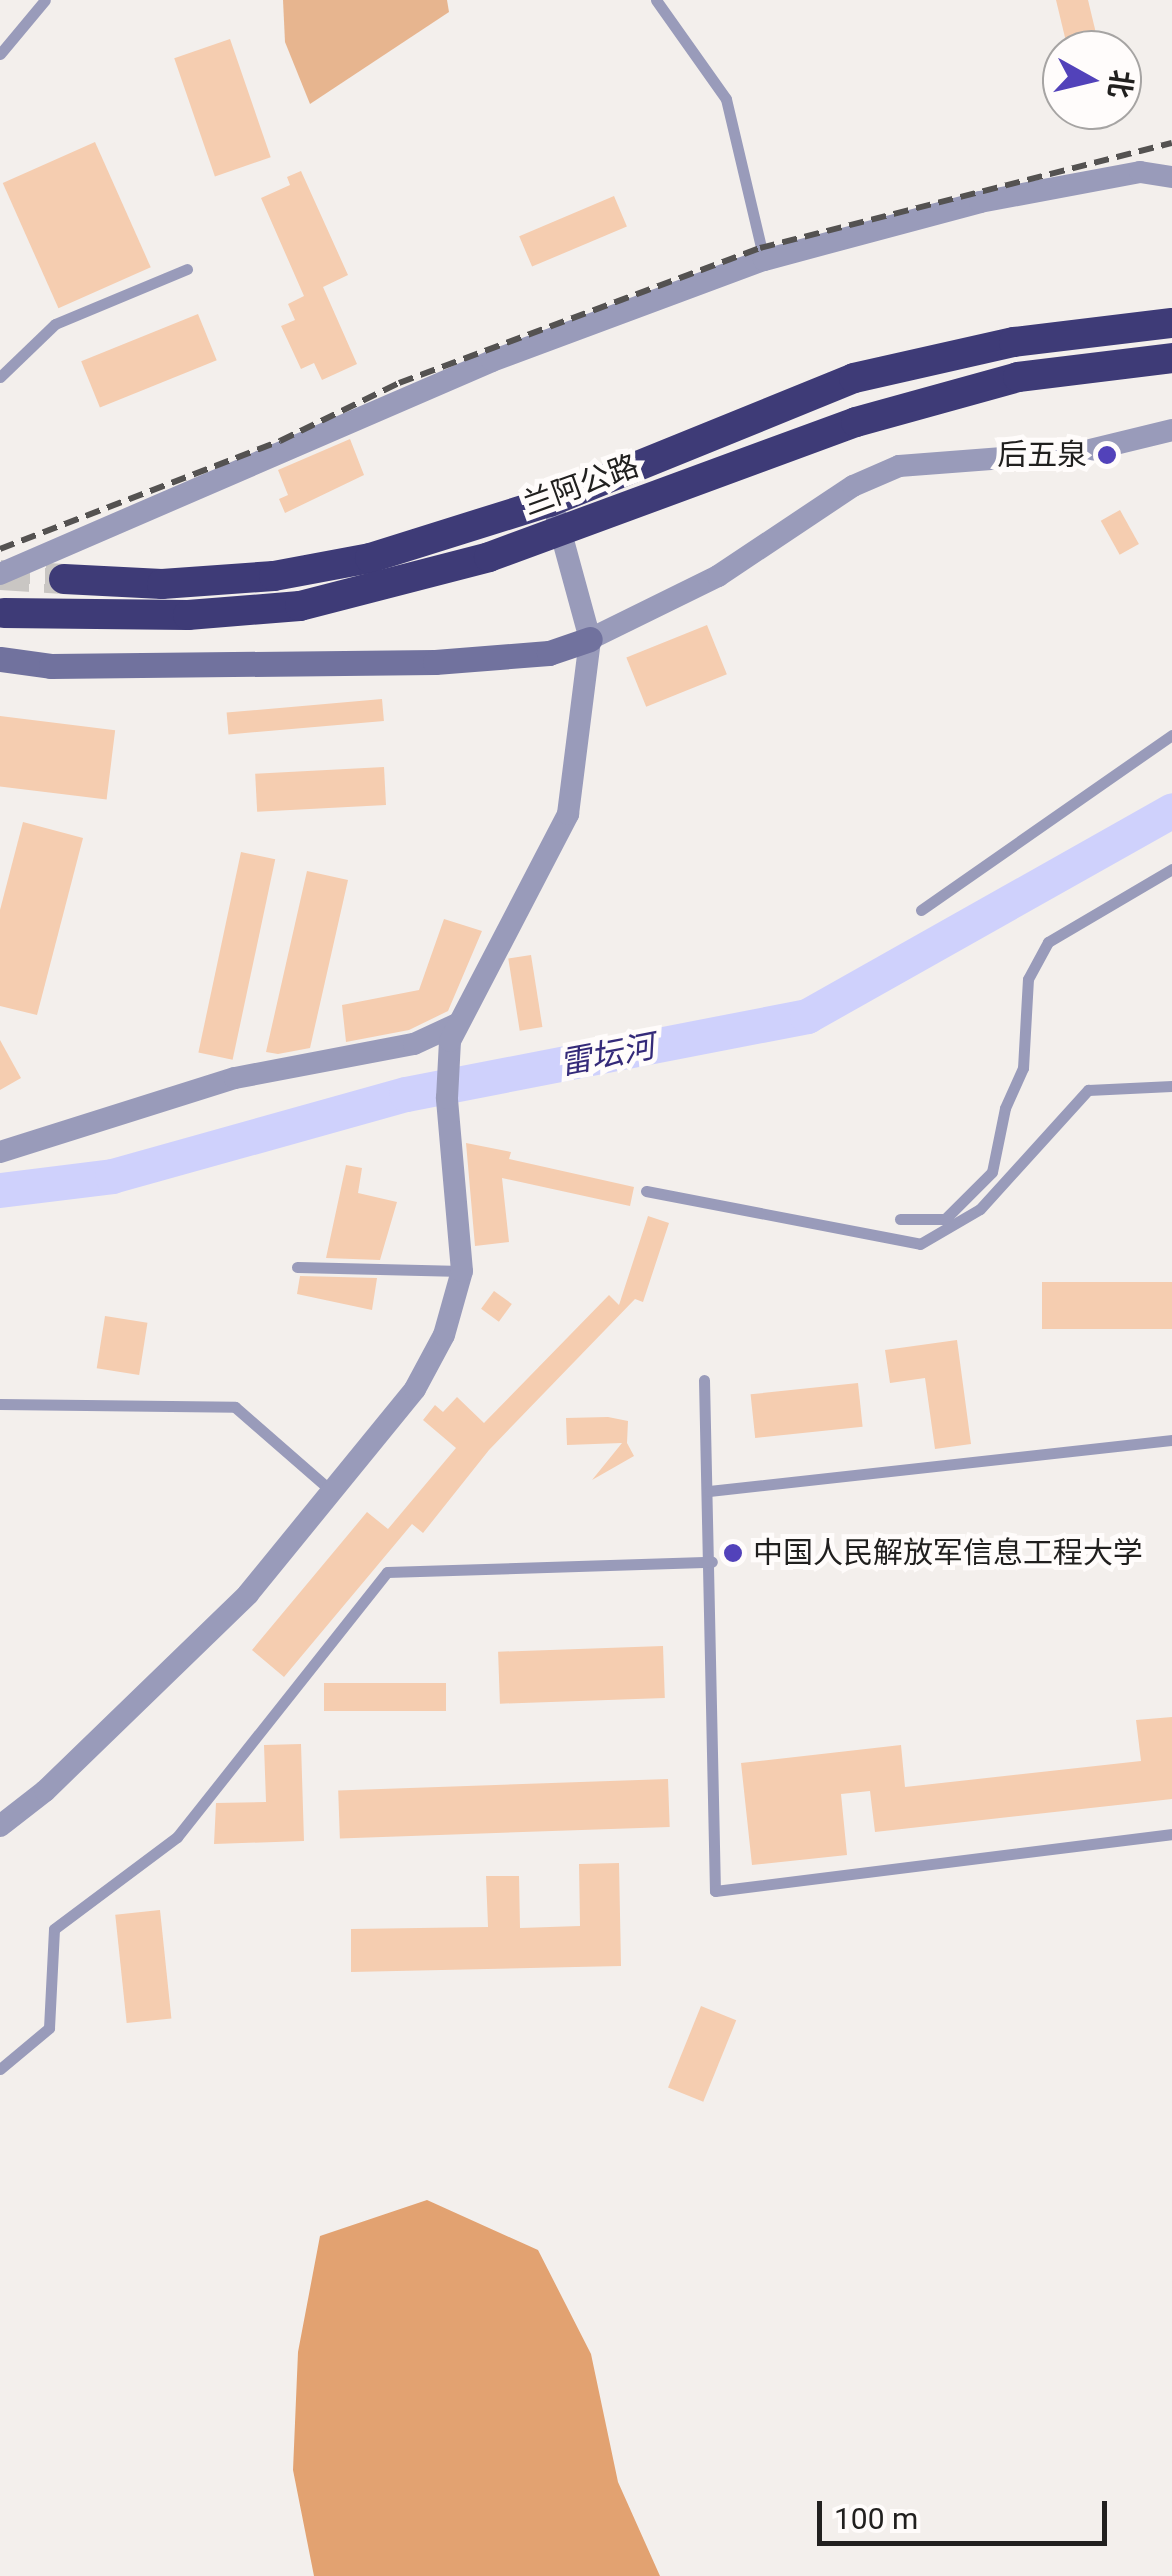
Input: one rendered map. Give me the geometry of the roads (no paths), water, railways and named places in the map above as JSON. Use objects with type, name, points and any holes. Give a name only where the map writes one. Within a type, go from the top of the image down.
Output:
[{"type":"highway","name":"兰阿公路","points":[[64,579],[162,584],[274,576],[370,558],[548,502],[854,378],[1014,342],[1172,323]]},
{"type":"highway","name":"兰阿公路","points":[[4,613],[188,616],[300,606],[564,530],[892,412],[1018,377],[1172,358]]},
{"type":"street","points":[[0,574],[492,361],[764,260],[980,202],[1140,172],[1172,177]]},
{"type":"street","points":[[0,659],[51,666],[434,662],[550,653],[590,639],[718,576],[853,486],[899,466],[1082,452],[1172,430]]},
{"type":"street","points":[[0,1826],[248,1594],[329,1489],[415,1389],[444,1335],[462,1271],[447,1098],[454,1033],[568,814],[590,639],[564,530],[548,502]]},
{"type":"street","points":[[0,1152],[235,1078],[454,1033]]},
{"type":"lane","points":[[0,54],[45,0]]},
{"type":"lane","points":[[656,0],[726,98],[764,260]]},
{"type":"lane","points":[[0,377],[55,324],[187,269]]},
{"type":"lane","points":[[921,910],[1172,735]]},
{"type":"lane","points":[[900,1219],[944,1219],[992,1172],[1005,1108],[1023,1068],[1028,979],[1048,942],[1172,869]]},
{"type":"lane","points":[[646,1191],[920,1244],[980,1209],[1088,1090],[1172,1086]]},
{"type":"lane","points":[[297,1267],[462,1271]]},
{"type":"lane","points":[[704,1380],[712,1562],[715,1891],[1172,1834]]},
{"type":"lane","points":[[0,1404],[235,1407],[329,1489]]},
{"type":"lane","points":[[709,1491],[1172,1440]]},
{"type":"lane","points":[[0,2068],[49,2028],[54,1929],[178,1837],[387,1572],[712,1562]]},
{"type":"waterway","name":"雷坛河","points":[[0,1190],[112,1176],[406,1094],[807,1016],[1172,810]]},
{"type":"tunnel","points":[[0,575],[64,579]]},
{"type":"railway","points":[[0,549],[280,441],[399,383],[760,248],[1172,143]]},
{"type":"place","name":"后五泉","points":[[1107,455]]},
{"type":"place","name":"中国人民解放军信息工程大学","points":[[733,1553]]}]
